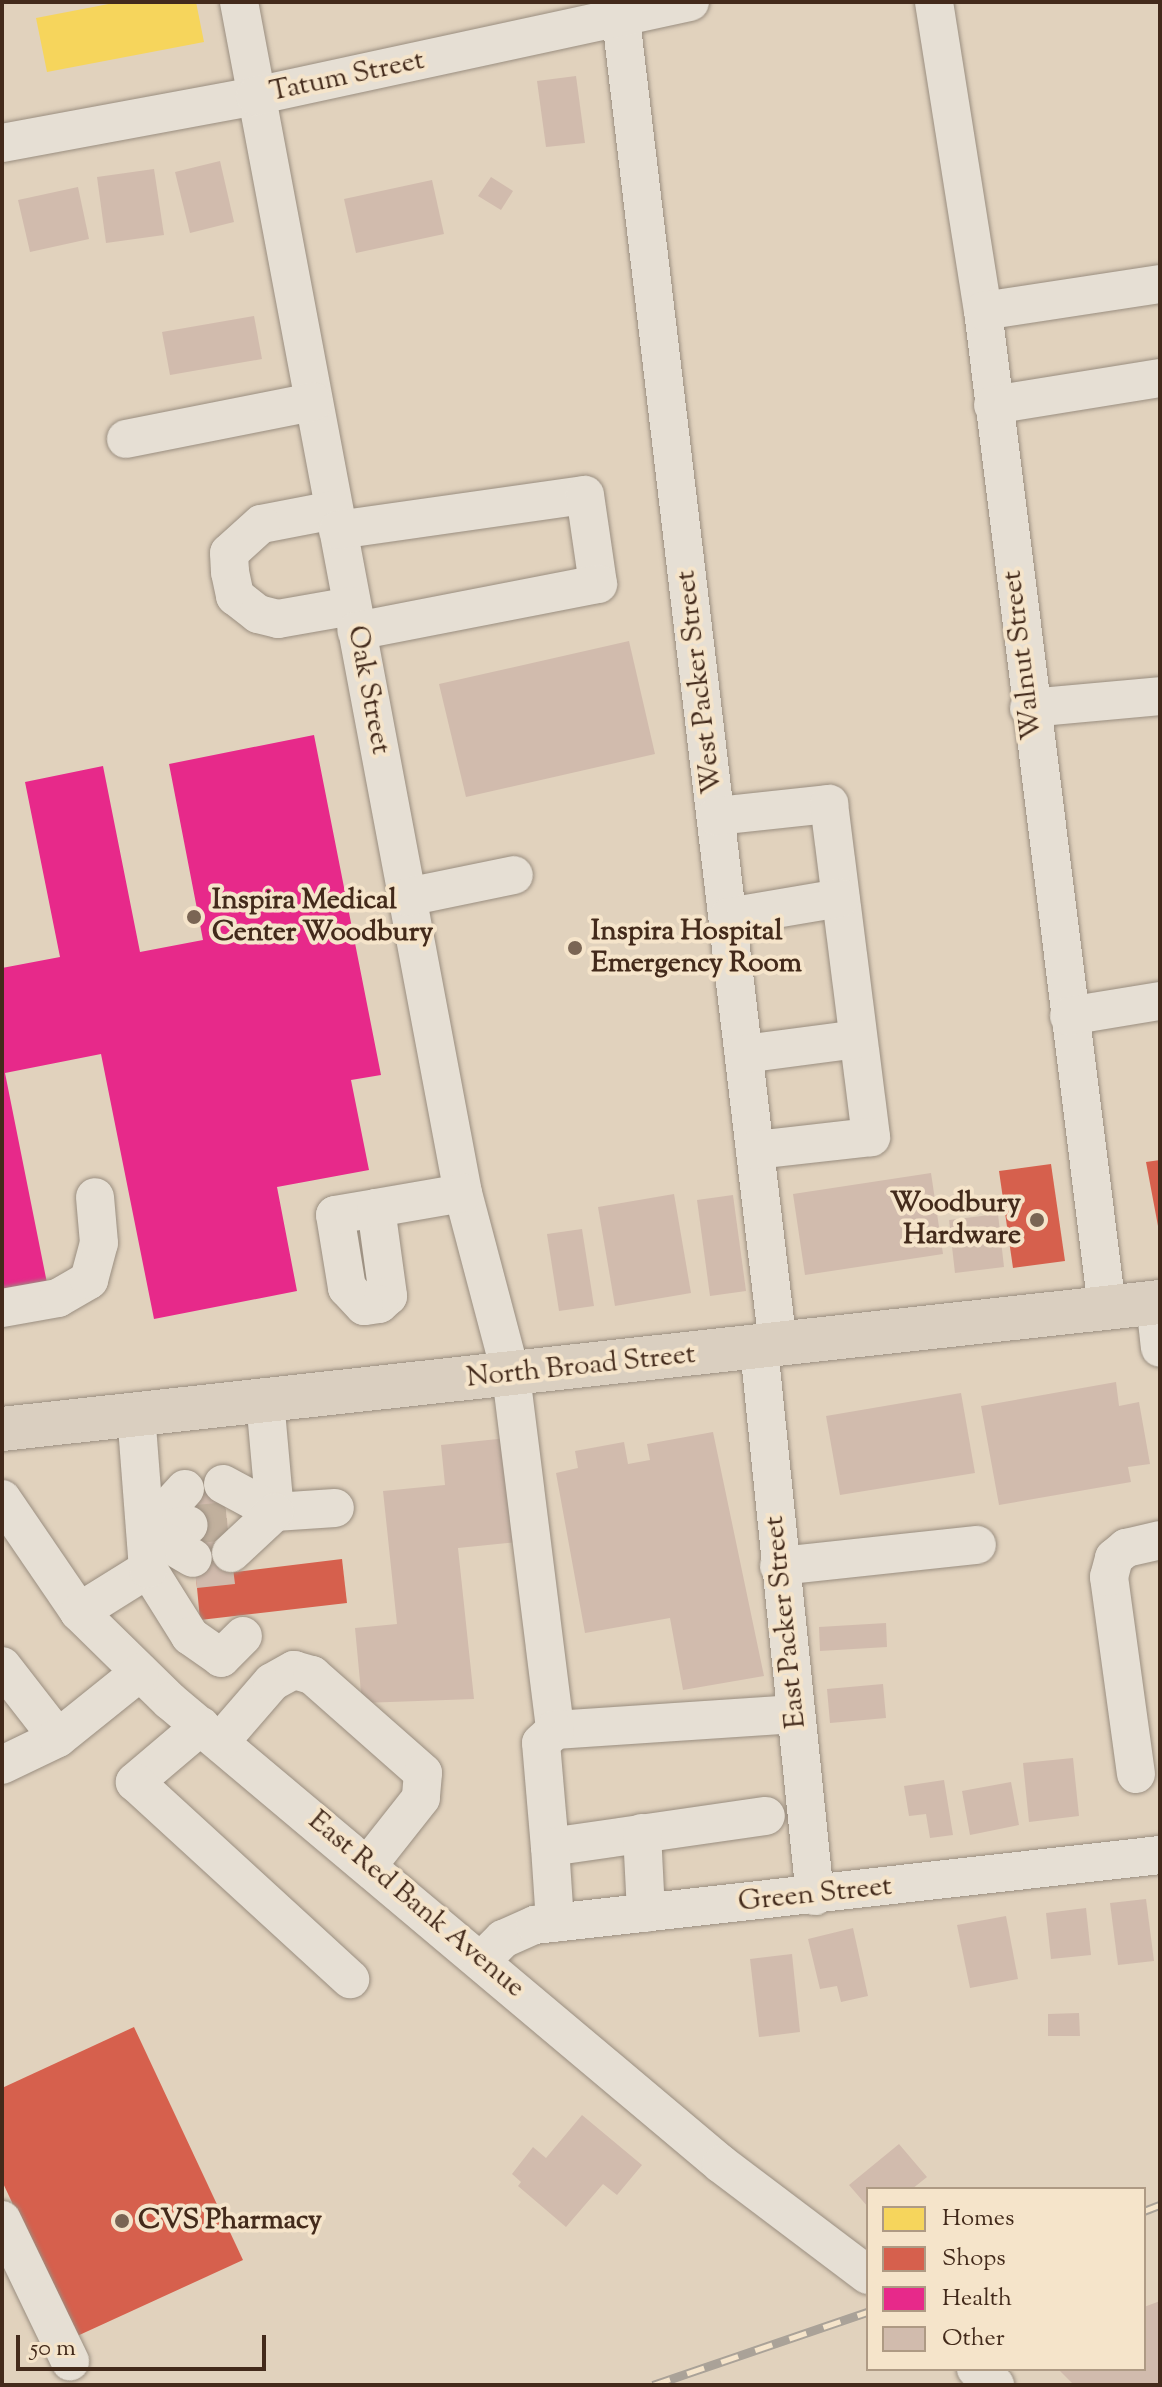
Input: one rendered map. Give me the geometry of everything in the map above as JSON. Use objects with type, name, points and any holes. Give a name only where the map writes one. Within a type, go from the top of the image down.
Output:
[{"type":"main road","name":"North Broad Street","points":[[2,1429],[1158,1303]]},
{"type":"street","name":"Oak Street","points":[[239,2],[463,1193],[511,1375],[555,1730]]},
{"type":"street","name":"Tatum Street","points":[[2,143],[255,96],[690,2]]},
{"type":"street","name":"Walnut Street","points":[[934,2],[983,311],[1029,708],[1107,1308]]},
{"type":"street","name":"West Packer Street","points":[[621,19],[755,1150],[769,1347]]},
{"type":"street","points":[[983,311],[1160,284]]},
{"type":"street","points":[[993,405],[1160,378]]},
{"type":"street","points":[[126,439],[313,402]]},
{"type":"street","points":[[585,495],[598,584],[354,618],[278,619],[258,614],[235,596],[229,553],[261,524],[336,520],[585,495]]},
{"type":"street","points":[[1029,708],[1160,696]]},
{"type":"street","points":[[716,816],[829,804],[871,1137],[755,1150]]},
{"type":"street","points":[[405,884],[505,868]]},
{"type":"street","points":[[728,917],[840,898]]},
{"type":"street","points":[[1069,1016],[1160,1001]]},
{"type":"street","points":[[744,1054],[858,1039]]},
{"type":"street","points":[[376,1208],[463,1193]]},
{"type":"street","points":[[2,1308],[58,1298],[89,1280],[99,1243],[95,1197]]},
{"type":"street","points":[[1158,1303],[1160,1348]]},
{"type":"street","name":"East Packer Street","points":[[769,1347],[779,1566],[815,1896]]},
{"type":"street","points":[[265,1400],[275,1512]]},
{"type":"street","points":[[136,1414],[148,1569],[190,1636],[221,1658],[243,1636]]},
{"type":"street","name":"East Red Bank Avenue","points":[[2,1499],[79,1612],[140,1672],[721,2164],[866,2273]]},
{"type":"street","points":[[275,1512],[227,1520],[275,1512],[335,1508]]},
{"type":"street","points":[[147,1531],[189,1524],[147,1531]]},
{"type":"street","points":[[1136,1774],[1109,1577],[1114,1558],[1126,1548],[1160,1540]]},
{"type":"street","points":[[779,1566],[977,1545]]},
{"type":"street","points":[[79,1612],[148,1569]]},
{"type":"street","points":[[350,1979],[135,1782],[211,1734],[272,1682],[294,1670],[312,1675],[423,1773],[421,1798],[368,1865]]},
{"type":"street","points":[[4,1672],[58,1738]]},
{"type":"street","points":[[2,1765],[58,1738],[140,1672]]},
{"type":"street","points":[[555,1923],[541,1743],[555,1730],[795,1714]]},
{"type":"street","points":[[550,1847],[766,1816]]},
{"type":"street","points":[[642,1833],[646,1913]]},
{"type":"street","name":"Green Street","points":[[482,1960],[503,1939],[555,1923],[1160,1855]]},
{"type":"street","points":[[2,2220],[70,2361]]},
{"type":"street","points":[[978,2371],[995,2385]]},
{"type":"building: Homes","points":[[119,2],[196,2],[204,42],[47,72],[36,18]]},
{"type":"building: Shops","points":[[1160,1160],[1160,1226],[1158,1226],[1146,1162]]},
{"type":"building: Shops","points":[[1051,1164],[1065,1261],[1013,1268],[999,1171]]},
{"type":"building: Shops","points":[[342,1559],[347,1603],[200,1620],[196,1577]]},
{"type":"building: Shops","name":"CVS Pharmacy","points":[[134,2027],[243,2260],[75,2337],[2,2181],[2,2088]]},
{"type":"building: Health","points":[[314,735],[381,1075],[351,1080],[369,1170],[277,1187],[297,1291],[154,1319],[101,1054],[5,1073],[48,1288],[2,1296],[2,968],[60,957],[25,782],[103,766],[140,952],[203,940],[169,764]]},
{"type":"building: Other","points":[[576,76],[585,143],[546,147],[537,81]]},
{"type":"building: Other","points":[[220,161],[234,222],[190,233],[175,172]]},
{"type":"building: Other","points":[[154,169],[164,235],[106,243],[97,177]]},
{"type":"building: Other","points":[[491,177],[513,191],[501,210],[478,196]]},
{"type":"building: Other","points":[[432,180],[444,234],[356,253],[344,199]]},
{"type":"building: Other","points":[[78,187],[89,239],[30,252],[18,200]]},
{"type":"building: Other","points":[[254,316],[262,359],[170,375],[162,332]]},
{"type":"building: Other","points":[[629,641],[655,754],[466,797],[439,684]]},
{"type":"building: Other","points":[[931,1173],[943,1254],[805,1275],[793,1194]]},
{"type":"building: Other","points":[[674,1194],[691,1293],[615,1306],[598,1207]]},
{"type":"building: Other","points":[[733,1195],[746,1291],[710,1296],[697,1200]]},
{"type":"building: Other","points":[[998,1214],[1004,1267],[955,1273],[949,1220]]},
{"type":"building: Other","points":[[582,1229],[594,1306],[559,1311],[547,1234]]},
{"type":"building: Other","points":[[1116,1382],[1119,1406],[1139,1402],[1150,1464],[1128,1467],[1131,1482],[999,1505],[981,1406]]},
{"type":"building: Other","points":[[961,1393],[975,1473],[840,1495],[826,1416]]},
{"type":"building: Other","points":[[713,1432],[764,1676],[683,1690],[670,1618],[585,1633],[556,1473],[578,1468],[575,1451],[624,1442],[628,1464],[650,1460],[647,1444]]},
{"type":"building: Other","points":[[507,1438],[518,1542],[458,1548],[474,1699],[362,1703],[355,1628],[397,1624],[383,1491],[445,1485],[441,1445]]},
{"type":"building: Other","points":[[222,1478],[235,1584],[197,1588],[184,1482]]},
{"type":"building: Other","points":[[886,1623],[887,1647],[820,1651],[819,1627]]},
{"type":"building: Other","points":[[883,1684],[886,1718],[830,1723],[827,1689]]},
{"type":"building: Other","points":[[1073,1758],[1079,1816],[1029,1822],[1023,1763]]},
{"type":"building: Other","points":[[944,1780],[953,1835],[930,1838],[926,1814],[909,1816],[904,1786]]},
{"type":"building: Other","points":[[1011,1782],[1019,1825],[970,1835],[962,1791]]},
{"type":"building: Other","points":[[1146,1899],[1154,1961],[1118,1965],[1110,1903]]},
{"type":"building: Other","points":[[1086,1908],[1091,1955],[1051,1959],[1046,1913]]},
{"type":"building: Other","points":[[1006,1916],[1018,1979],[970,1988],[957,1925]]},
{"type":"building: Other","points":[[853,1928],[868,1996],[841,2002],[837,1986],[820,1989],[808,1939]]},
{"type":"building: Other","points":[[792,1954],[800,2032],[759,2037],[750,1959]]},
{"type":"building: Other","points":[[1079,2013],[1080,2036],[1048,2036],[1048,2014]]},
{"type":"building: Other","points":[[582,2115],[642,2165],[617,2195],[603,2184],[566,2227],[518,2186],[521,2182],[512,2174],[533,2147],[546,2158]]},
{"type":"building: Other","points":[[899,2144],[927,2177],[914,2187],[866,2187],[866,2205],[849,2185]]},
{"type":"building: Other","points":[[1160,2301],[1160,2385],[1074,2385],[1060,2371],[1146,2371],[1146,2306]]},
{"type":"tunnel","points":[[189,1525],[228,1521]]},
{"type":"railway","points":[[1146,2210],[1160,2205]]},
{"type":"railway","points":[[653,2385],[866,2313]]},
{"type":"place","name":"Inspira Medical Center Woodbury","points":[[194,917]]},
{"type":"place","name":"Inspira Hospital Emergency Room","points":[[575,948]]},
{"type":"place","name":"Woodbury Hardware","points":[[1037,1220]]},
{"type":"place","name":"CVS Pharmacy","points":[[122,2221]]}]
